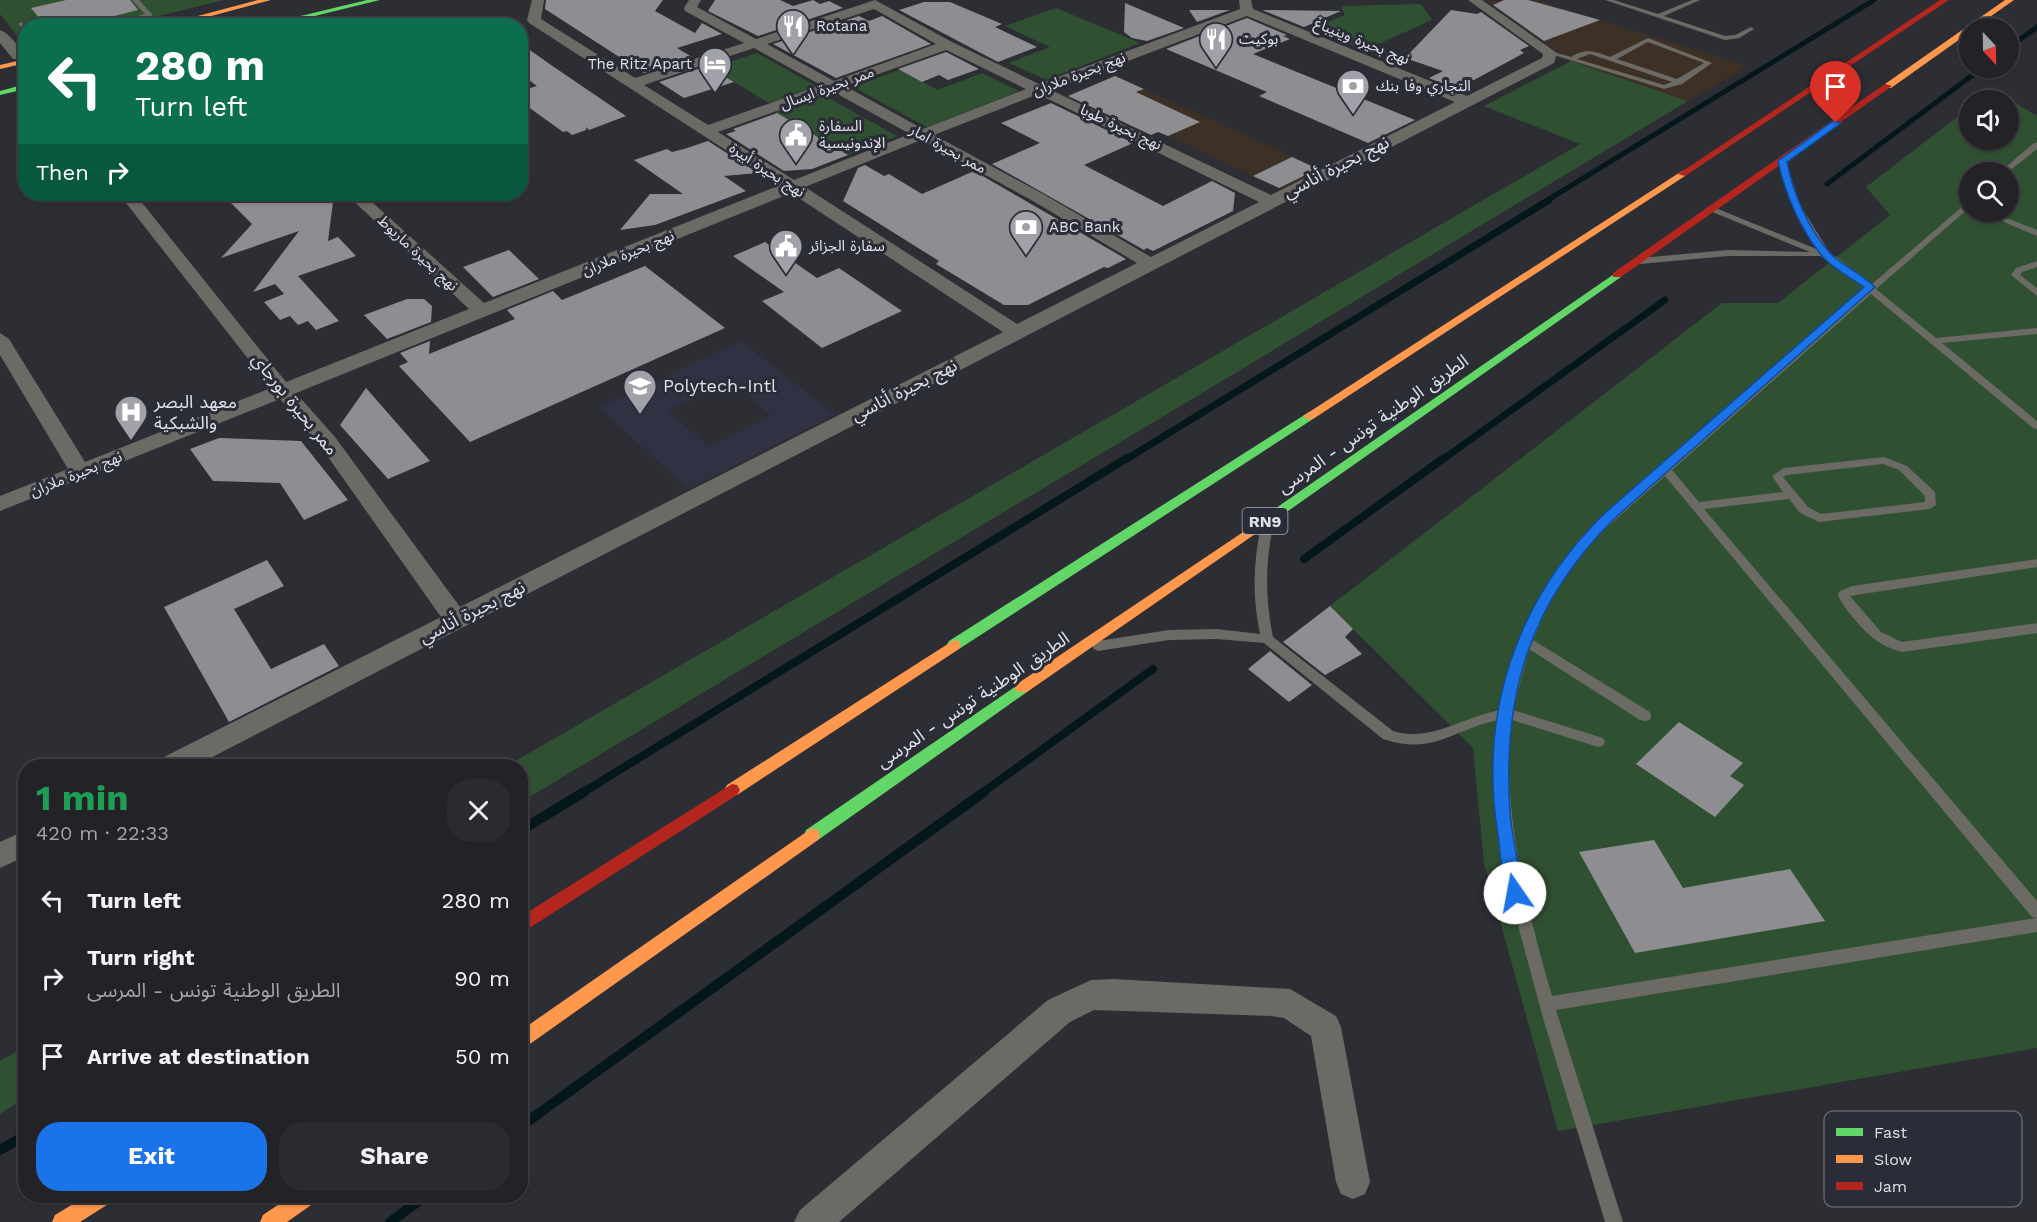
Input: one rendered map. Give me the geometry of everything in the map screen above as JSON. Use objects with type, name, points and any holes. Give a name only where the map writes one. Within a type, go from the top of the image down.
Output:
[{"type":"main road","points":[[195,18],[267,0]]},
{"type":"main road","points":[[297,18],[376,0]]},
{"type":"main road","name":"الطريق الوطنية تونس - المرسى","points":[[528,922],[1659,189],[1946,0]]},
{"type":"main road","name":"الطريق الوطنية تونس - المرسى","points":[[528,1036],[904,769],[1269,519],[2010,0]]},
{"type":"main road","points":[[0,67],[18,60]]},
{"type":"main road","points":[[0,93],[18,88]]},
{"type":"main road","points":[[1659,189],[1713,209]]},
{"type":"main road","points":[[62,1222],[92,1203]]},
{"type":"main road","points":[[270,1222],[297,1203]]},
{"type":"street","name":"نهج بحيرة أبيرة","points":[[538,0],[530,21],[706,131],[1016,332]]},
{"type":"street","name":"ممر بحيرة امار","points":[[695,0],[690,8],[1039,198],[1149,263]]},
{"type":"street","points":[[1474,0],[1550,53]]},
{"type":"street","name":"نهج بحيرة طوبا","points":[[632,84],[876,2],[947,45],[1270,201]]},
{"type":"street","name":"نهج بحيرة ملاران","points":[[0,504],[1246,6]]},
{"type":"street","name":"نهج بحيرة وينيباغ","points":[[1246,6],[1466,101]]},
{"type":"street","points":[[0,34],[18,54]]},
{"type":"street","name":"ممر بحيرة ايسال","points":[[706,131],[947,45]]},
{"type":"street","name":"نهج بحيرة أناسي","points":[[185,759],[1270,201],[1540,66],[1549,60],[1550,53]]},
{"type":"street","name":"ممر بحيرة بورجاي","points":[[133,201],[284,392],[328,442],[456,620]]},
{"type":"street","name":"نهج بحيرة ماريوط","points":[[362,201],[483,312]]},
{"type":"street","points":[[0,339],[81,472]]},
{"type":"street","points":[[0,856],[18,846]]},
{"type":"street","points":[[813,1222],[1059,1011],[1091,995],[1271,1001],[1290,1004],[1324,1027],[1353,1182]]},
{"type":"lane","points":[[135,0],[150,15],[138,18]]},
{"type":"lane","points":[[1608,0],[1732,39],[1750,29]]},
{"type":"lane","points":[[1659,16],[1697,0]]},
{"type":"lane","points":[[1550,53],[1656,85],[1671,86],[1709,63],[1648,40],[1611,59]]},
{"type":"lane","points":[[1572,59],[1586,52],[1679,82]]},
{"type":"lane","points":[[2016,162],[2037,145]]},
{"type":"lane","points":[[1782,161],[1796,205],[1828,256]]},
{"type":"lane","points":[[1713,209],[1828,256],[1937,341],[2037,426]]},
{"type":"lane","points":[[1614,1222],[1526,935],[1510,872],[1502,814],[1501,761],[1505,713],[1513,675],[1524,640],[1556,579],[1584,541],[1870,287],[1959,212]]},
{"type":"lane","points":[[2010,222],[2037,233]]},
{"type":"lane","points":[[1638,262],[1728,253],[1828,256]]},
{"type":"lane","points":[[2037,264],[2019,270],[2015,275],[2037,293]]},
{"type":"lane","points":[[1937,341],[2037,331]]},
{"type":"lane","points":[[1884,460],[1903,468],[1931,495],[1932,501],[1924,507],[1827,519],[1811,515],[1791,495],[1778,479],[1780,473],[1884,460]]},
{"type":"lane","points":[[1664,468],[2037,912]]},
{"type":"lane","points":[[1696,506],[1791,495]]},
{"type":"lane","points":[[1267,639],[1260,606],[1259,575],[1262,546],[1269,519]]},
{"type":"lane","points":[[2037,563],[1852,590],[1844,594],[1876,636],[1893,646],[1902,647],[2037,628]]},
{"type":"lane","points":[[1076,651],[1122,640],[1169,635],[1217,634],[1267,639],[1388,735],[1400,741],[1425,740],[1505,713],[1598,742]]},
{"type":"lane","points":[[1524,640],[1645,716]]},
{"type":"lane","points":[[1547,1004],[2037,925]]},
{"type":"shaded area","points":[[1536,0],[1747,66],[1688,101],[1571,61],[1487,1]]},
{"type":"shaded area","points":[[1115,76],[1320,169],[1281,189],[1076,92]]},
{"type":"shaded area","name":"Polytech-Intl","points":[[741,341],[835,415],[688,489],[599,407]],"holes":[[[731,381],[772,416],[709,447],[668,411]]]},
{"type":"green space","points":[[0,0],[224,0],[151,18],[18,18],[18,37],[0,14]]},
{"type":"green space","points":[[1421,4],[1432,20],[1365,50],[1310,29],[1345,15],[1341,6]]},
{"type":"green space","points":[[1056,8],[1140,43],[1046,80],[1009,63],[1050,47],[1005,26]]},
{"type":"green space","points":[[757,53],[816,86],[769,103],[711,68]]},
{"type":"green space","points":[[1571,61],[1688,101],[528,798],[528,759],[519,759],[1580,144],[1484,106]]},
{"type":"green space","points":[[899,70],[938,90],[982,73],[1019,91],[927,127],[853,87]]},
{"type":"green space","points":[[823,95],[897,136],[848,155],[775,112]]},
{"type":"green space","points":[[2019,105],[2037,116],[2037,1048],[1558,1131],[1484,863],[1473,748],[1330,606],[1722,303],[1778,303],[1890,215],[1866,187],[1959,116],[1959,150],[2019,150]]},
{"type":"green space","points":[[18,1051],[18,1102],[0,1114],[0,1061]]},
{"type":"building","points":[[66,0],[130,0],[138,10],[106,18],[39,18],[31,8]]},
{"type":"building","points":[[546,0],[663,0],[655,11],[695,33],[702,23],[722,34],[677,48],[692,57],[644,73],[545,9]]},
{"type":"building","points":[[715,0],[780,0],[793,6],[813,0],[820,4],[829,1],[843,8],[758,36],[708,11]]},
{"type":"building","points":[[1504,0],[1528,0],[1600,20],[1544,41],[1493,5]]},
{"type":"building","points":[[924,2],[950,2],[1002,24],[995,27],[1037,47],[998,62],[899,10]]},
{"type":"building","points":[[1125,3],[1184,28],[1147,41],[1132,38],[1124,32]]},
{"type":"building","points":[[1189,10],[1230,10],[1197,22]]},
{"type":"building","points":[[1262,10],[1341,11],[1304,27]]},
{"type":"building","points":[[1451,10],[1477,14],[1481,12],[1529,46],[1520,50],[1524,53],[1474,80],[1449,86],[1429,78],[1443,71],[1405,58]]},
{"type":"building","points":[[859,16],[869,21],[882,16],[931,44],[836,78],[773,44]]},
{"type":"building","points":[[1247,18],[1287,35],[1283,36],[1290,39],[1253,54],[1415,120],[1368,143],[1259,96],[1267,92],[1166,49],[1202,35],[1207,37],[1205,34]]},
{"type":"building","points":[[528,49],[626,116],[589,130],[586,127],[586,130],[572,135],[567,131],[563,132],[528,107],[528,89],[537,86],[528,79]]},
{"type":"building","points":[[946,52],[979,69],[948,80],[939,75],[922,82],[898,69]]},
{"type":"building","points":[[707,66],[734,82],[684,98],[659,82]]},
{"type":"building","points":[[1115,76],[1144,89],[1136,92],[1200,122],[1168,136],[1158,132],[1151,135],[1068,96]]},
{"type":"building","points":[[1051,103],[1133,143],[1084,165],[1163,206],[1212,181],[1235,193],[1233,211],[1153,251],[1147,248],[1144,250],[992,164],[1040,143],[1001,123]]},
{"type":"building","points":[[777,113],[848,155],[812,169],[784,171],[726,134],[736,131],[733,129]]},
{"type":"building","points":[[708,141],[758,173],[724,176],[746,191],[655,225],[620,230],[650,194],[683,194],[634,160],[667,149],[672,152]]},
{"type":"building","points":[[1292,157],[1318,169],[1279,188],[1253,176]]},
{"type":"building","points":[[865,165],[884,176],[889,174],[922,194],[974,171],[1126,259],[1108,268],[1104,267],[1028,305],[1004,305],[936,264],[939,261],[843,201],[858,168]]},
{"type":"building","points":[[229,201],[333,201],[328,241],[338,237],[356,256],[298,276],[339,321],[316,330],[308,321],[298,325],[290,316],[280,320],[264,302],[284,294],[275,284],[253,292],[299,231],[221,258],[252,224]]},
{"type":"building","points":[[765,242],[817,278],[839,268],[902,311],[822,348],[762,301],[784,292],[733,256]]},
{"type":"building","points":[[509,250],[539,279],[493,297],[463,267]]},
{"type":"building","points":[[645,266],[725,328],[470,442],[399,366],[408,362],[400,353],[430,341],[429,354],[515,319],[507,310],[553,291],[562,300]]},
{"type":"building","points":[[407,299],[424,299],[432,306],[431,322],[387,339],[364,315]]},
{"type":"building","points":[[366,388],[430,461],[388,479],[340,425]]},
{"type":"building","points":[[219,438],[301,441],[348,500],[304,520],[280,483],[213,481],[190,449]]},
{"type":"building","points":[[267,560],[284,586],[234,609],[271,669],[324,644],[339,666],[229,722],[164,607]]},
{"type":"building","points":[[1330,606],[1353,629],[1345,637],[1362,654],[1325,675],[1283,642]]},
{"type":"building","points":[[1270,651],[1312,685],[1289,702],[1248,669]]},
{"type":"building","points":[[1679,722],[1743,763],[1730,776],[1744,785],[1715,817],[1636,764]]},
{"type":"building","points":[[1654,840],[1683,888],[1790,869],[1825,921],[1635,953],[1579,852]]},
{"type":"waterway","points":[[1546,201],[1874,0]]},
{"type":"waterway","points":[[2019,40],[2037,27]]},
{"type":"waterway","points":[[1827,184],[1969,78]]},
{"type":"waterway","points":[[1125,460],[1549,200]]},
{"type":"waterway","points":[[1442,460],[1665,300]]},
{"type":"waterway","points":[[582,793],[1127,458]]},
{"type":"waterway","points":[[1304,559],[1444,458]]},
{"type":"waterway","points":[[982,793],[1153,669]]},
{"type":"waterway","points":[[528,826],[584,792]]},
{"type":"waterway","points":[[528,1121],[984,792]]},
{"type":"waterway","points":[[0,1150],[18,1140]]},
{"type":"waterway","points":[[390,1222],[416,1203]]},
{"type":"traffic: fast","points":[[297,18],[376,0]]},
{"type":"traffic: fast","points":[[0,93],[18,88]]},
{"type":"traffic: fast","points":[[1267,520],[1617,275]]},
{"type":"traffic: fast","points":[[954,645],[1309,416]]},
{"type":"traffic: fast","points":[[812,835],[1022,688]]},
{"type":"traffic: slow","points":[[195,18],[267,0]]},
{"type":"traffic: slow","points":[[1888,86],[2010,0]]},
{"type":"traffic: slow","points":[[0,67],[18,63]]},
{"type":"traffic: slow","points":[[1309,416],[1682,174]]},
{"type":"traffic: slow","points":[[1022,688],[1267,520]]},
{"type":"traffic: slow","points":[[732,790],[954,645]]},
{"type":"traffic: slow","points":[[528,1036],[812,835]]},
{"type":"traffic: slow","points":[[62,1222],[92,1203]]},
{"type":"traffic: slow","points":[[270,1222],[297,1203]]},
{"type":"traffic: jam","points":[[1682,174],[1945,0]]},
{"type":"traffic: jam","points":[[1617,275],[1888,86]]},
{"type":"traffic: jam","points":[[528,922],[732,790]]},
{"type":"place","name":"Rotana","points":[[793,55]]},
{"type":"place","name":"بوكيت","points":[[1216,68]]},
{"type":"place","name":"The Ritz Apart","points":[[715,93]]},
{"type":"place","name":"التجاري وفا بنك","points":[[1353,115]]},
{"type":"place","name":"السفارة الإندونيسية","points":[[796,164]]},
{"type":"place","name":"ABC Bank","points":[[1026,256]]},
{"type":"place","name":"سفارة الجزائر","points":[[786,275]]},
{"type":"place","name":"Polytech-Intl","points":[[640,415]]},
{"type":"place","name":"معهد البصر والشبكية","points":[[131,441]]},
{"type":"route","points":[[1515,893],[1502,814],[1501,761],[1505,713],[1513,675],[1524,640],[1541,604],[1561,571],[1584,541],[1870,287],[1828,256],[1809,230],[1787,183],[1782,161],[1836,123]]}]
